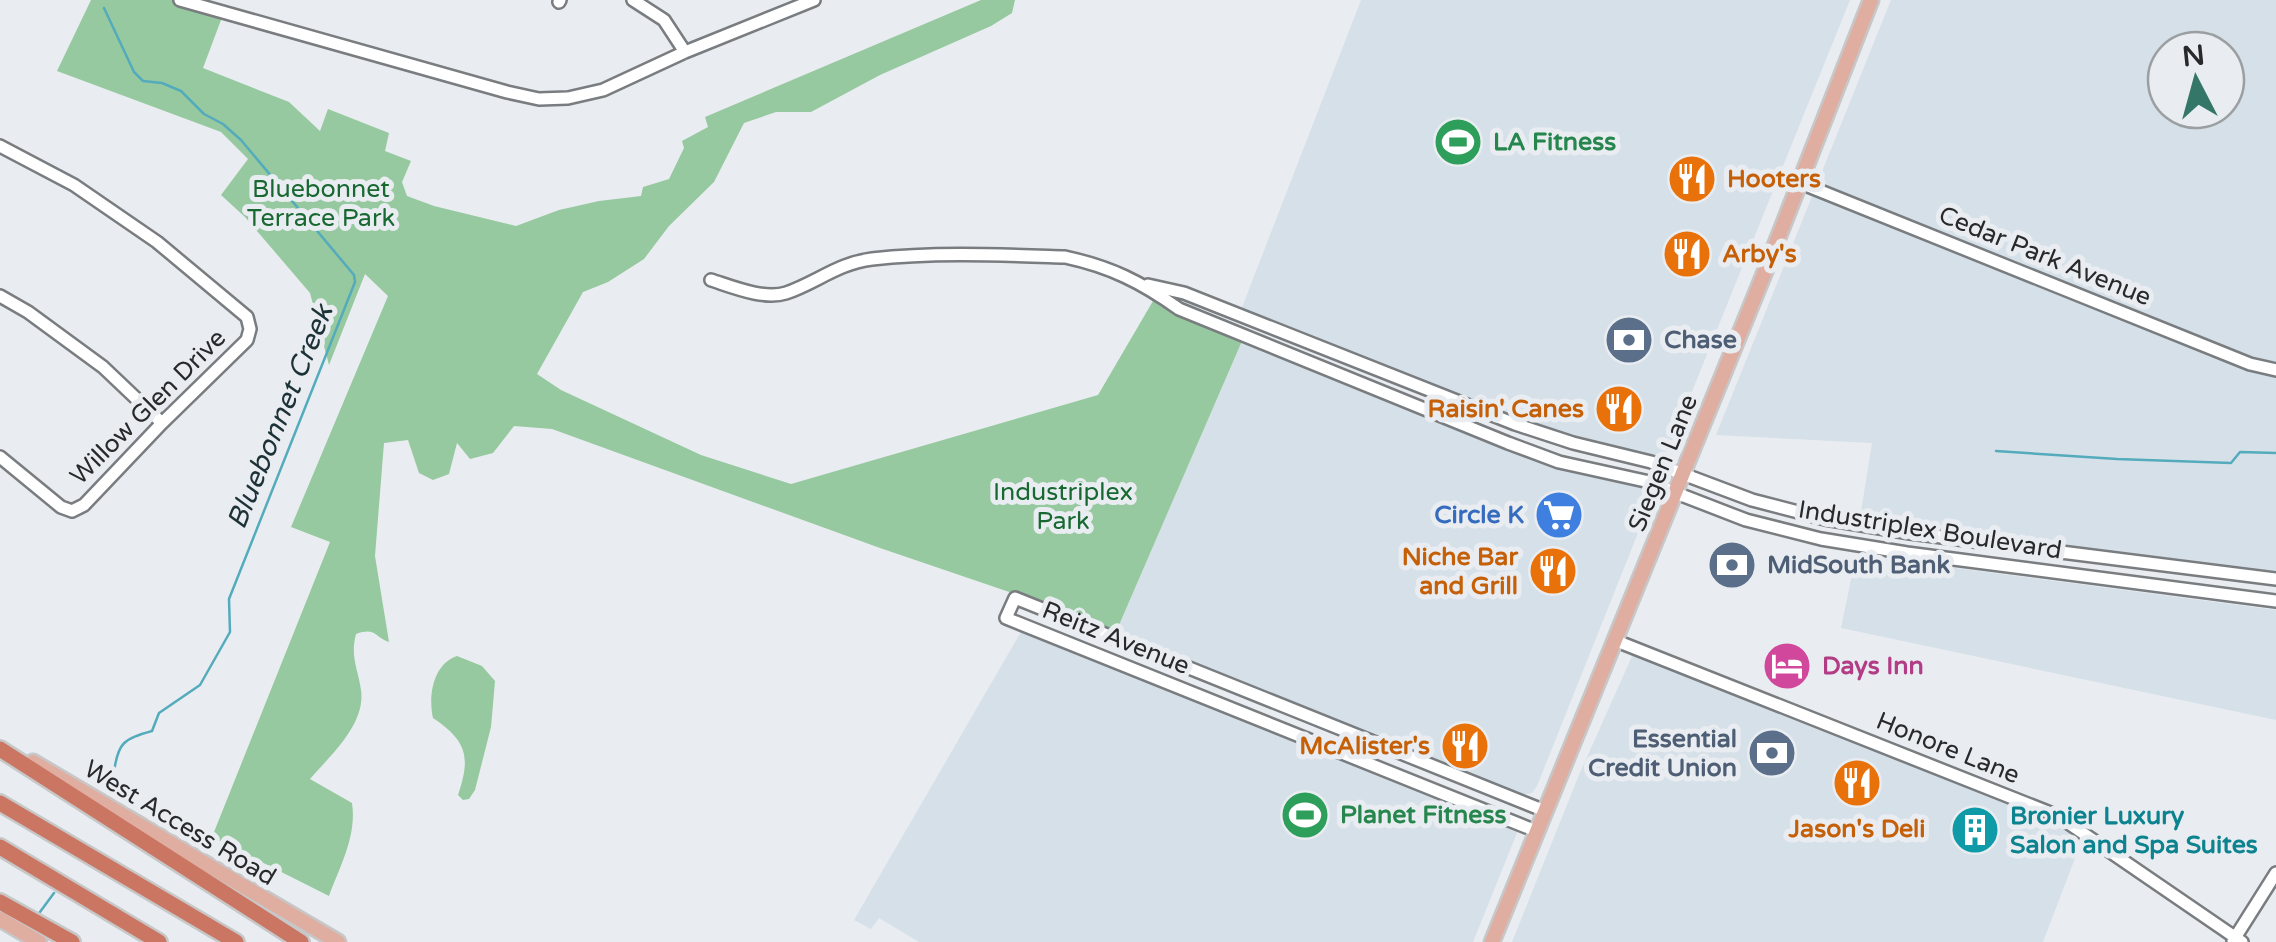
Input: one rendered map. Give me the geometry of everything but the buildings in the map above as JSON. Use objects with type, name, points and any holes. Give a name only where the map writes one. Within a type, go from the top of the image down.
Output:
[{"type":"highway","points":[[0,746],[301,942]]},
{"type":"highway","points":[[0,803],[236,942]]},
{"type":"highway","points":[[0,846],[156,942]]},
{"type":"highway","points":[[0,902],[72,942]]},
{"type":"highway","points":[[210,926],[249,942]]},
{"type":"main road","name":"Siegen Lane","points":[[1492,942],[1871,0]]},
{"type":"main road","name":"West Access Road","points":[[0,746],[338,942]]},
{"type":"main road","points":[[0,918],[39,942]]},
{"type":"street","points":[[180,0],[539,99],[568,98],[602,90],[806,2]]},
{"type":"street","points":[[633,0],[664,20],[685,52]]},
{"type":"street","name":"Willow Glen Drive","points":[[0,146],[74,185],[157,242],[247,317],[250,329],[247,340],[84,505],[72,511],[61,507],[0,457]]},
{"type":"street","name":"Cedar Park Avenue","points":[[1798,182],[2250,364],[2276,370]]},
{"type":"street","name":"Industriplex Boulevard","points":[[711,280],[752,291],[784,294],[837,269],[868,260],[1026,256],[1079,260],[1144,284],[1184,292],[1516,424],[1651,462],[1752,500],[1825,519],[1910,532],[2276,579]]},
{"type":"street","name":"Industriplex Boulevard","points":[[1144,284],[1179,310],[1508,443],[1559,462],[1644,481],[1746,520],[1820,540],[2276,600]]},
{"type":"street","points":[[0,296],[103,367],[162,422]]},
{"type":"street","name":"Reitz Avenue","points":[[1536,832],[1006,618],[1014,598],[1545,811]]},
{"type":"street","name":"Honore Lane","points":[[1614,640],[2058,816],[2236,940]]},
{"type":"street","points":[[2236,940],[2276,872]]},
{"type":"shaded area","points":[[1361,0],[1850,0],[1668,451],[1651,462],[1573,443],[1239,315]]},
{"type":"shaded area","points":[[1891,0],[2276,0],[2276,573],[1859,524],[1872,443],[1716,435]]},
{"type":"shaded area","points":[[1242,341],[1545,463],[1628,481],[1649,495],[1650,503],[1532,793],[1519,795],[1116,632]]},
{"type":"shaded area","points":[[1856,555],[2276,610],[2276,720],[1841,628]]},
{"type":"shaded area","points":[[1022,630],[1519,828],[1473,942],[919,942],[879,918],[871,929],[854,920]]},
{"type":"shaded area","points":[[1633,654],[2057,821],[2082,840],[2043,942],[1512,942]]},
{"type":"green space","points":[[91,0],[179,0],[224,12],[203,68],[289,102],[320,131],[328,109],[389,133],[385,151],[411,161],[402,182],[407,196],[516,226],[559,210],[641,196],[643,187],[669,179],[684,148],[682,141],[708,127],[705,117],[981,0],[1015,0],[1012,13],[991,26],[880,75],[811,112],[776,112],[744,123],[714,182],[669,226],[644,259],[608,282],[583,292],[537,374],[561,390],[701,455],[791,484],[1098,395],[1153,301],[1179,317],[1242,341],[1116,632],[552,429],[514,426],[493,453],[470,459],[457,443],[449,474],[433,480],[419,473],[408,440],[384,443],[375,556],[389,642],[371,632],[356,634],[354,656],[361,690],[358,715],[345,739],[310,779],[352,803],[350,839],[329,896],[212,837],[330,542],[291,527],[388,296],[365,274],[329,365],[310,293],[221,195],[248,159],[221,132],[57,71]]},
{"type":"green space","points":[[457,656],[482,666],[495,681],[491,727],[475,790],[469,799],[463,800],[458,795],[464,770],[463,751],[453,734],[433,718],[432,709],[438,673]]},
{"type":"waterway","name":"Bluebonnet Creek","points":[[104,8],[134,72],[143,81],[181,91],[204,114],[241,140],[354,275],[355,282],[229,599],[230,632],[200,685],[159,713],[152,731],[124,743],[114,772]]},
{"type":"waterway","points":[[1996,451],[2231,463],[2240,452],[2276,453]]},
{"type":"waterway","name":"Bluebonnet Creek","points":[[37,916],[54,893]]},
{"type":"place","name":"LA Fitness","points":[[1458,142]]},
{"type":"place","name":"Hooters","points":[[1692,179]]},
{"type":"place","name":"Arby's","points":[[1687,254]]},
{"type":"place","name":"Chase","points":[[1629,340]]},
{"type":"place","name":"Raisin' Canes","points":[[1619,409]]},
{"type":"place","name":"Circle K","points":[[1559,515]]},
{"type":"place","name":"MidSouth Bank","points":[[1732,565]]},
{"type":"place","name":"Niche Bar and Grill","points":[[1553,571]]},
{"type":"place","name":"Days Inn","points":[[1787,666]]},
{"type":"place","name":"McAlister's","points":[[1465,746]]},
{"type":"place","name":"Essential Credit Union","points":[[1772,753]]},
{"type":"place","name":"Jason's Deli","points":[[1857,783]]},
{"type":"place","name":"Planet Fitness","points":[[1305,815]]},
{"type":"place","name":"Bronier Luxury Salon and Spa Suites","points":[[1975,830]]},
{"type":"park label","name":"Bluebonnet Terrace Park","points":[[321,204]]},
{"type":"park label","name":"Industriplex Park","points":[[1063,506]]}]
